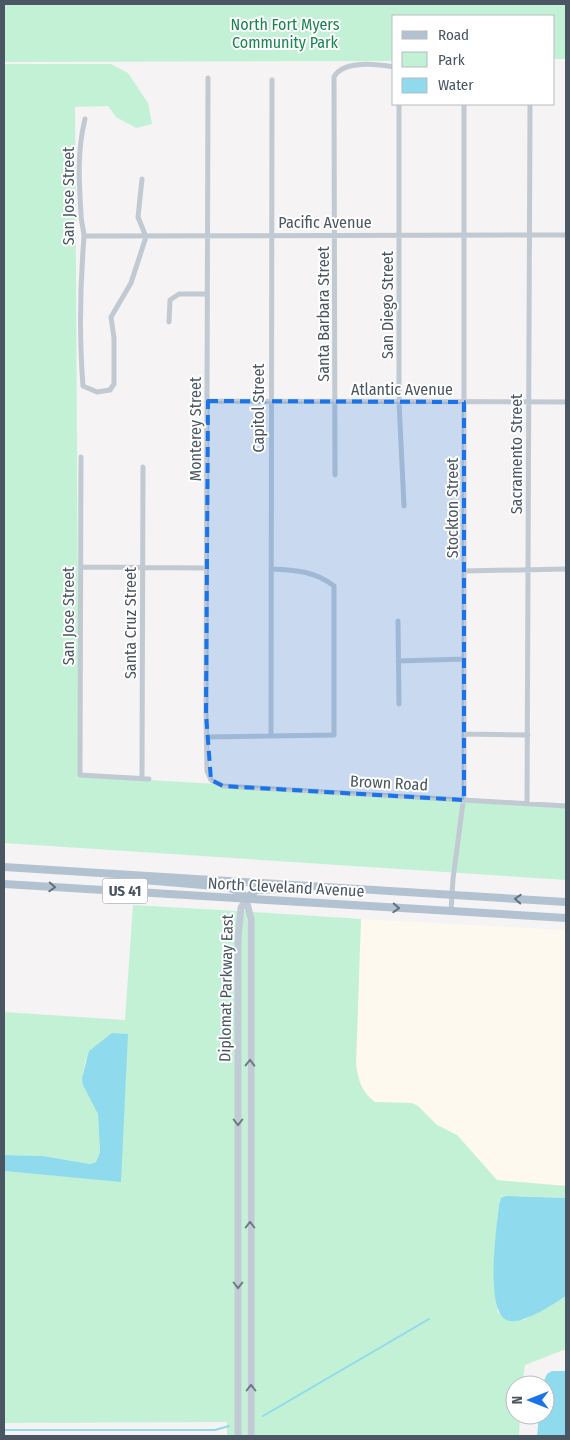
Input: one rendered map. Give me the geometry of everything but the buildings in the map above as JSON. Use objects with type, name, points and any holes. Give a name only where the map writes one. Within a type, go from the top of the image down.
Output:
[{"type":"main road","name":"North Cleveland Avenue","points":[[4,867],[566,902]]},
{"type":"main road","points":[[97,873],[164,884],[234,888],[246,899],[256,890],[317,887]]},
{"type":"main road","name":"North Cleveland Avenue","points":[[4,884],[566,918]]},
{"type":"main road","name":"Diplomat Parkway East","points":[[238,1436],[238,938],[241,908],[246,899]]},
{"type":"main road","name":"Diplomat Parkway East","points":[[246,899],[251,919],[251,1436]]},
{"type":"street","name":"Santa Barbara Street","points":[[334,475],[336,234],[334,77],[343,67],[392,67]]},
{"type":"street","name":"Monterey Street","points":[[208,78],[207,771],[211,780]]},
{"type":"street","name":"Capitol Street","points":[[272,80],[272,736]]},
{"type":"street","name":"San Diego Street","points":[[399,105],[399,402],[404,506]]},
{"type":"street","name":"Stockton Street","points":[[451,911],[464,800],[464,105]]},
{"type":"street","name":"Sacramento Street","points":[[527,804],[530,105]]},
{"type":"street","name":"San Jose Street","points":[[85,119],[81,137],[79,175],[81,225],[84,236],[81,253],[79,327],[83,386],[88,390],[103,392],[110,390],[114,384],[114,338],[111,317],[131,283],[138,267],[146,237]]},
{"type":"street","points":[[142,179],[138,217],[146,237]]},
{"type":"street","name":"Pacific Avenue","points":[[84,236],[566,235]]},
{"type":"street","points":[[169,322],[170,300],[179,294],[207,294]]},
{"type":"street","name":"Atlantic Avenue","points":[[208,401],[566,402]]},
{"type":"street","name":"San Jose Street","points":[[81,457],[80,775],[142,778]]},
{"type":"street","name":"Santa Cruz Street","points":[[142,778],[143,467]]},
{"type":"street","points":[[80,567],[207,568]]},
{"type":"street","points":[[207,737],[334,735],[334,586],[326,580],[303,570],[271,569]]},
{"type":"street","points":[[464,570],[566,569]]},
{"type":"street","points":[[398,621],[399,704]]},
{"type":"street","points":[[398,661],[464,659]]},
{"type":"street","points":[[464,734],[528,735]]},
{"type":"street","points":[[142,778],[149,779]]},
{"type":"street","name":"Brown Road","points":[[211,780],[223,786],[566,806]]},
{"type":"highlighted area","points":[[208,401],[464,402],[464,800],[223,786],[211,780],[206,714]]},
{"type":"shaded area","points":[[361,919],[566,930],[566,1186],[497,1180],[457,1135],[437,1125],[418,1106],[375,1102],[365,1092],[359,1082],[356,1064]]},
{"type":"green space","name":"North Fort Myers Community Park","points":[[4,4],[566,4],[566,59],[555,59],[555,15],[392,15],[392,61],[4,62]]},
{"type":"green space","points":[[4,64],[111,64],[128,73],[148,103],[152,124],[136,128],[116,117],[108,106],[75,107],[79,776],[566,804],[566,880],[4,843]]},
{"type":"green space","points":[[133,905],[237,911],[235,938],[235,1436],[227,1436],[227,1422],[4,1423],[4,1171],[120,1181],[86,1058],[82,1079],[98,1114],[100,1152],[96,1162],[90,1164],[43,1156],[4,1155],[4,1012],[125,1020]]},
{"type":"green space","points":[[244,911],[247,911],[247,1436],[241,1436],[241,938]]},
{"type":"green space","points":[[253,912],[361,919],[356,1064],[359,1081],[367,1095],[375,1102],[412,1103],[418,1106],[437,1125],[457,1135],[497,1180],[566,1186],[566,1198],[514,1196],[500,1200],[495,1245],[495,1272],[498,1313],[524,1320],[566,1296],[566,1349],[525,1365],[524,1375],[505,1375],[505,1425],[520,1425],[519,1436],[254,1436]]},
{"type":"water","points":[[112,1033],[128,1034],[121,1182],[4,1171],[4,1155],[43,1156],[90,1164],[96,1162],[100,1152],[98,1114],[83,1085],[82,1078],[89,1051]]},
{"type":"water","points":[[506,1196],[566,1198],[566,1296],[539,1312],[516,1321],[510,1321],[502,1316],[497,1304],[494,1288],[494,1250],[499,1205],[501,1198]]},
{"type":"water","points":[[552,1371],[566,1371],[566,1436],[537,1436],[538,1425],[555,1425],[555,1375],[547,1374]]},
{"type":"waterway","points":[[263,1416],[429,1319]]},
{"type":"waterway","points":[[4,1430],[215,1430],[229,1426]]}]
